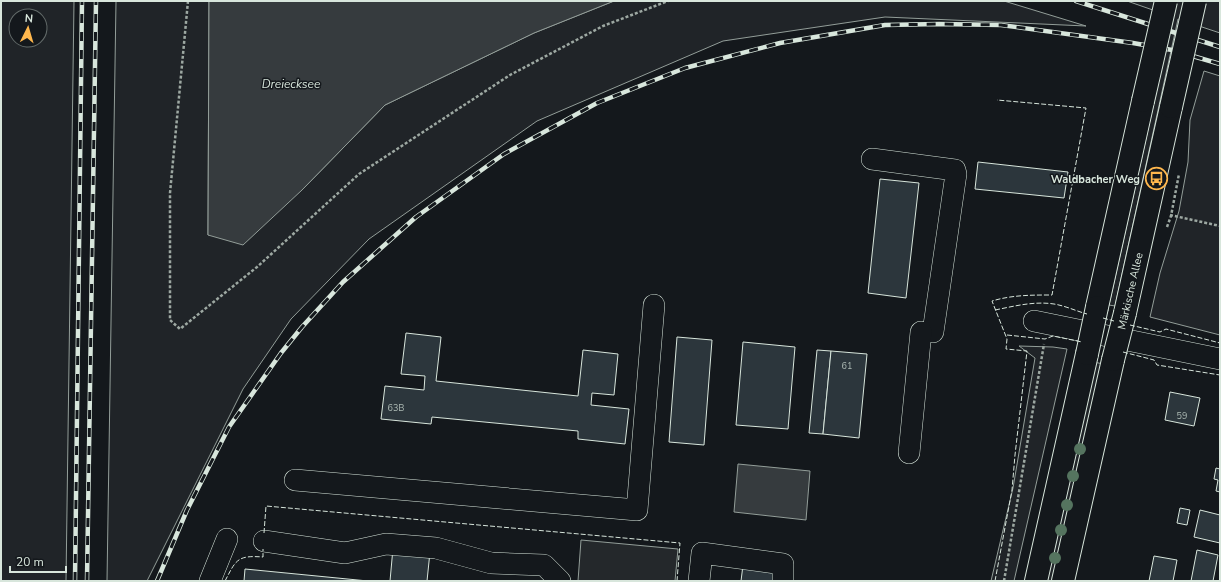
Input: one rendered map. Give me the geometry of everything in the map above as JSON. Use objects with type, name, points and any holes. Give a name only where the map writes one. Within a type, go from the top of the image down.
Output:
[{"type":"main road","points":[[1036,581],[1087,354],[1096,307],[1166,1]]},
{"type":"main road","name":"Märkische Allee","points":[[1063,581],[1195,1]]},
{"type":"street","points":[[872,159],[955,170],[956,174],[927,332],[909,453]]},
{"type":"street","points":[[296,480],[637,510],[654,305]]},
{"type":"street","points":[[1034,321],[1220,359]]},
{"type":"street","points":[[210,581],[227,539]]},
{"type":"street","points":[[264,541],[345,553],[386,544],[436,548],[492,563],[544,565],[560,581]]},
{"type":"street","points":[[699,581],[702,553],[784,564],[783,581]]},
{"type":"path","points":[[188,1],[170,193],[170,320],[180,329],[257,267],[360,174],[510,75],[603,26],[668,1]]},
{"type":"path","points":[[1171,216],[1220,226]]},
{"type":"path","points":[[1004,581],[1044,344]]},
{"type":"shaded area","points":[[1,1],[74,1],[66,581],[1,581]]},
{"type":"shaded area","points":[[116,1],[209,1],[208,235],[302,190],[385,105],[534,33],[614,1],[1004,1],[1086,26],[885,17],[723,41],[537,121],[369,239],[291,319],[243,389],[147,581],[107,581]]},
{"type":"shaded area","points":[[1127,1],[1220,1],[1220,33],[1178,19],[1115,306],[1109,305],[1173,17]]},
{"type":"shaded area","points":[[1204,71],[1220,76],[1220,335],[1150,317],[1160,273],[1179,211],[1188,162],[1190,120]]},
{"type":"shaded area","points":[[1019,346],[1067,349],[1014,581],[991,581],[1013,488],[1035,358]]},
{"type":"shaded area","points":[[1094,362],[1103,364],[1054,581],[1045,581]]},
{"type":"shaded area","points":[[581,540],[678,549],[675,581],[578,581]]},
{"type":"water","name":"Dreiecksee","points":[[209,1],[614,1],[534,33],[385,105],[302,190],[243,245],[208,235]]},
{"type":"water","points":[[738,464],[810,471],[806,520],[734,512]]},
{"type":"building","points":[[978,162],[1068,172],[1064,198],[975,189]]},
{"type":"building","points":[[880,179],[919,183],[906,298],[868,293]]},
{"type":"building","points":[[406,333],[441,337],[436,381],[578,396],[583,350],[618,354],[614,395],[592,393],[591,405],[629,409],[625,444],[578,439],[578,431],[432,417],[431,424],[381,419],[385,386],[424,390],[425,376],[401,374]]},
{"type":"building","points":[[677,337],[712,340],[704,445],[669,442]]},
{"type":"building","points":[[743,342],[795,347],[788,429],[736,425]]},
{"type":"building","points":[[817,350],[831,351],[823,434],[809,433]]},
{"type":"building","points":[[831,351],[867,354],[859,438],[823,434]]},
{"type":"building","points":[[1170,392],[1200,398],[1194,426],[1165,420]]},
{"type":"building","points":[[1216,468],[1220,469],[1220,492],[1216,491],[1218,480],[1214,479]]},
{"type":"building","points":[[1180,508],[1190,510],[1187,525],[1177,523]]},
{"type":"building","points":[[1200,510],[1220,515],[1220,543],[1194,537]]},
{"type":"building","points":[[393,548],[430,552],[427,581],[390,581]]},
{"type":"building","points":[[1197,550],[1218,555],[1213,581],[1191,581]]},
{"type":"building","points":[[1154,556],[1177,560],[1173,581],[1149,581]]},
{"type":"building","points":[[743,565],[774,568],[773,581],[741,581]]},
{"type":"building","points":[[245,569],[368,581],[244,581]]},
{"type":"railway","points":[[75,581],[82,1]]},
{"type":"railway","points":[[87,581],[96,1]]},
{"type":"railway","points":[[1076,1],[1220,47]]},
{"type":"railway","points":[[157,581],[187,510],[229,427],[281,353],[302,327],[343,282],[416,217],[504,154],[597,103],[685,68],[780,43],[885,25],[1001,25],[1133,43],[1172,50],[1220,64]]},
{"type":"fence","points":[[995,581],[1012,490],[1027,351],[1006,349],[1007,339],[992,301],[1014,296],[1052,295],[1086,108],[997,100]]},
{"type":"fence","points":[[995,310],[1024,304],[1047,303],[1063,306],[1087,314]]},
{"type":"fence","points":[[1103,318],[1114,321]]},
{"type":"fence","points":[[1130,325],[1160,332],[1166,329],[1220,343]]},
{"type":"fence","points":[[1007,335],[1045,339],[1053,336],[1082,342]]},
{"type":"fence","points":[[1123,352],[1154,360],[1157,365],[1220,375]]},
{"type":"fence","points":[[264,533],[266,506],[680,543],[677,581]]},
{"type":"fence","points":[[225,581],[238,560],[248,557],[263,557],[263,549]]},
{"type":"place","name":"Waldbacher Weg","points":[[1156,179]]}]
